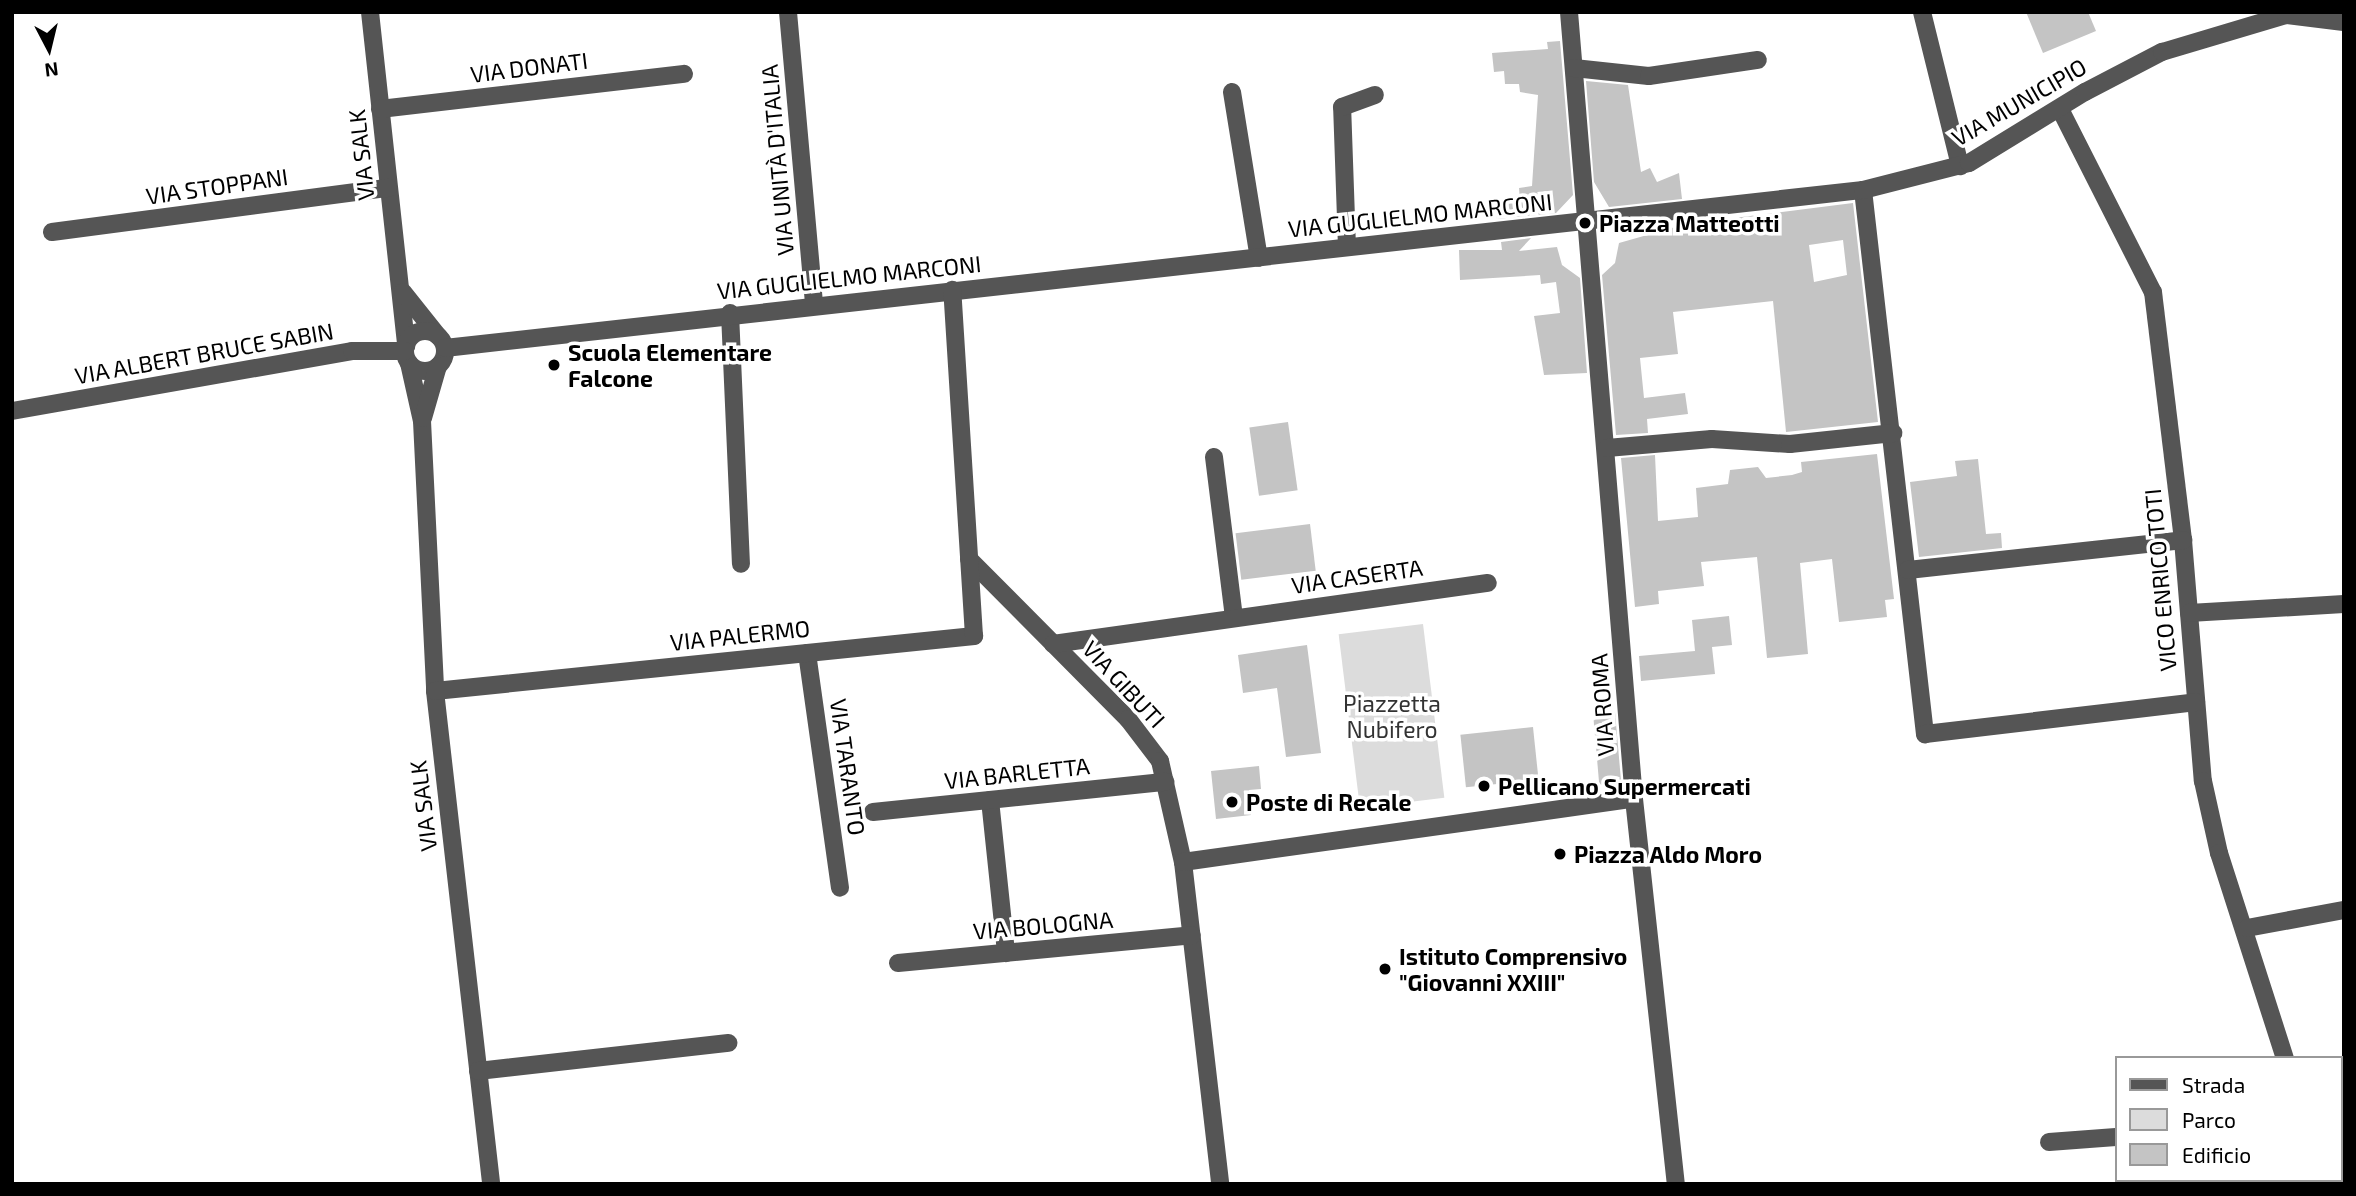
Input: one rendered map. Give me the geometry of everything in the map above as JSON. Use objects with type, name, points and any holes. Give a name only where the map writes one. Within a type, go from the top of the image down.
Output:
[{"type":"street","name":"VIA SALK","points":[[370,12],[388,188],[403,292],[407,353],[422,421],[435,691],[491,1184]]},
{"type":"street","name":"VIA UNITÀ D'ITALIA","points":[[788,12],[814,303]]},
{"type":"street","name":"VIA ROMA","points":[[1569,12],[1634,799],[1676,1184]]},
{"type":"street","points":[[1922,12],[1961,166]]},
{"type":"street","name":"VIA MUNICIPIO","points":[[1586,221],[1863,190],[1961,166],[2162,52],[2286,14],[2344,22]]},
{"type":"street","points":[[1574,68],[1649,76],[1758,60]]},
{"type":"street","name":"VIA DONATI","points":[[380,109],[684,74]]},
{"type":"street","name":"VIA GUGLIELMO MARCONI","points":[[1232,92],[1259,258]]},
{"type":"street","points":[[1347,247],[1342,107],[1375,94]]},
{"type":"street","name":"VICO ENRICO TOTI","points":[[2060,108],[2153,292],[2183,540],[2203,781],[2219,853],[2247,928],[2284,1056]]},
{"type":"street","name":"VIA STOPPANI","points":[[52,232],[388,188]]},
{"type":"street","points":[[1863,190],[1893,433],[1925,734],[2196,702]]},
{"type":"street","name":"VIA GUGLIELMO MARCONI","points":[[441,342],[1259,258],[1586,221]]},
{"type":"street","points":[[952,290],[969,559]]},
{"type":"street","points":[[403,292],[441,342]]},
{"type":"street","points":[[730,313],[741,564]]},
{"type":"street","points":[[438,366],[426,371],[407,353],[419,332],[441,342]]},
{"type":"street","name":"VIA SALK","points":[[422,421],[438,366],[441,342]]},
{"type":"street","name":"VIA ALBERT BRUCE SABIN","points":[[12,411],[352,351],[407,353]]},
{"type":"street","points":[[1607,448],[1712,439],[1790,444],[1893,433]]},
{"type":"street","points":[[1214,457],[1234,618]]},
{"type":"street","points":[[1908,570],[2183,540]]},
{"type":"street","name":"VIA GIBUTI","points":[[969,559],[1128,719],[1160,761],[1183,862],[1220,1184]]},
{"type":"street","name":"VIA PALERMO","points":[[435,691],[974,636],[969,559]]},
{"type":"street","name":"VIA CASERTA","points":[[1053,643],[1488,583]]},
{"type":"street","points":[[2189,612],[2344,604]]},
{"type":"street","name":"VIA TARANTO","points":[[807,653],[840,888]]},
{"type":"street","name":"VIA BARLETTA","points":[[873,812],[1165,782]]},
{"type":"street","points":[[1183,862],[1634,799]]},
{"type":"street","points":[[990,800],[1006,953]]},
{"type":"street","points":[[2247,928],[2344,911]]},
{"type":"street","name":"VIA BOLOGNA","points":[[898,963],[1192,935]]},
{"type":"street","points":[[478,1071],[728,1043]]},
{"type":"street","points":[[2049,1142],[2114,1137]]},
{"type":"green space","name":"Piazzetta Nubifero","points":[[1423,624],[1444,798],[1360,808],[1339,634]]},
{"type":"building","points":[[2026,12],[2088,12],[2096,31],[2043,53]]},
{"type":"building","points":[[1560,41],[1573,195],[1556,213],[1497,219],[1495,205],[1520,201],[1519,188],[1532,186],[1538,95],[1520,92],[1519,84],[1505,84],[1504,71],[1494,72],[1492,53],[1548,49],[1547,42]]},
{"type":"building","points":[[1586,81],[1628,85],[1641,172],[1650,168],[1657,182],[1679,173],[1682,199],[1609,207],[1594,182]]},
{"type":"building","points":[[1853,203],[1878,422],[1786,432],[1773,301],[1673,312],[1678,354],[1640,358],[1644,398],[1685,393],[1688,414],[1647,419],[1648,433],[1616,435],[1602,275],[1615,263],[1619,243],[1686,224]],"holes":[[[1843,240],[1847,275],[1814,282],[1809,245]]]},
{"type":"building","points":[[1531,238],[1519,251],[1557,247],[1562,265],[1580,278],[1587,373],[1544,375],[1534,316],[1560,313],[1556,282],[1541,284],[1540,275],[1460,280],[1459,250],[1502,250],[1501,242]]},
{"type":"building","points":[[1288,422],[1298,490],[1259,496],[1249,427]]},
{"type":"building","points":[[1877,454],[1894,599],[1885,600],[1887,617],[1839,622],[1832,559],[1800,563],[1808,654],[1767,658],[1757,557],[1701,562],[1704,586],[1658,591],[1659,604],[1635,607],[1621,458],[1655,455],[1658,521],[1698,517],[1696,488],[1728,484],[1730,470],[1758,467],[1766,478],[1802,472],[1801,462]]},
{"type":"building","points":[[1978,459],[1986,534],[2001,533],[2002,548],[1919,557],[1910,482],[1957,476],[1955,461]]},
{"type":"building","points":[[1310,524],[1316,571],[1241,580],[1236,533]]},
{"type":"building","points":[[1729,616],[1732,645],[1712,647],[1715,674],[1641,681],[1639,656],[1695,651],[1692,620]]},
{"type":"building","points":[[1307,645],[1321,753],[1286,757],[1277,688],[1243,693],[1238,655]]},
{"type":"building","points":[[1615,712],[1621,783],[1599,785],[1593,714]]},
{"type":"building","points":[[1533,727],[1539,780],[1466,787],[1460,735]]},
{"type":"building","name":"Poste di Recale","points":[[1259,766],[1261,789],[1249,790],[1251,815],[1216,819],[1211,771]]},
{"type":"place","name":"Piazza Matteotti","points":[[1585,223]]},
{"type":"place","name":"Scuola Elementare Falcone","points":[[554,365]]},
{"type":"place","name":"Pellicano Supermercati","points":[[1484,786]]},
{"type":"place","name":"Poste di Recale","points":[[1232,802]]},
{"type":"place","name":"Piazza Aldo Moro","points":[[1560,854]]},
{"type":"place","name":"Istituto Comprensivo \"Giovanni XXIII\"","points":[[1385,969]]}]
